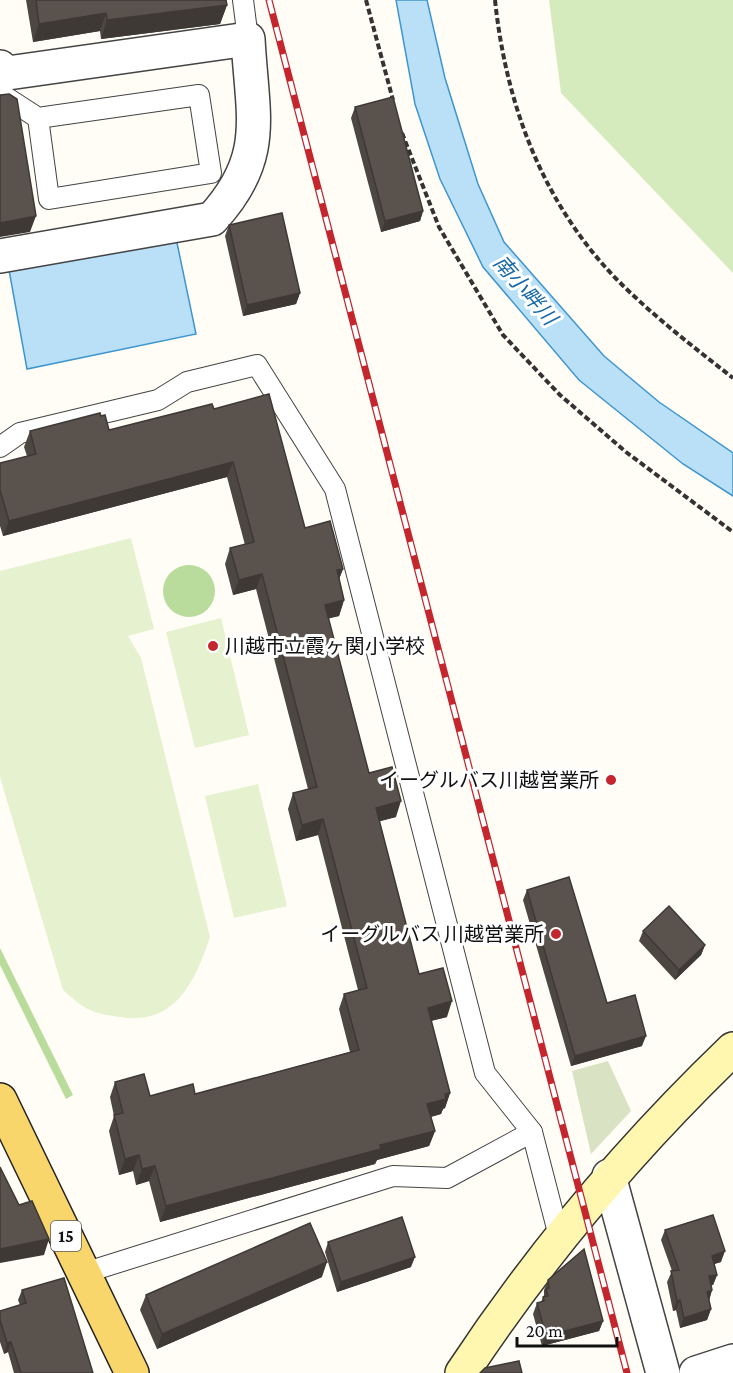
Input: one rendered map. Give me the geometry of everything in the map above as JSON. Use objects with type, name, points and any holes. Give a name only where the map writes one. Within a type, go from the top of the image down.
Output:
[{"type":"main road","name":"15","points":[[0,1100],[84,1273],[123,1371]]},
{"type":"street","points":[[0,78],[248,39],[252,153],[241,182],[212,219],[0,256]]},
{"type":"street","points":[[462,1373],[491,1328],[609,1176],[686,1094],[733,1049]]},
{"type":"street","points":[[609,1176],[663,1373]]},
{"type":"street","points":[[696,1373],[733,1361]]},
{"type":"lane","points":[[243,0],[248,39]]},
{"type":"lane","points":[[0,78],[4,96],[38,118],[199,95],[211,173],[49,199],[38,118]]},
{"type":"lane","points":[[0,447],[20,433],[158,400],[187,382],[257,365],[335,489],[484,1073],[532,1132],[561,1240]]},
{"type":"lane","points":[[84,1273],[393,1176],[447,1178],[532,1132]]},
{"type":"path","points":[[366,0],[395,110]]},
{"type":"path","points":[[495,0],[511,97],[541,174],[579,235],[633,296],[733,378]]},
{"type":"path","points":[[402,131],[439,228],[503,335],[560,395],[626,452],[733,532]]},
{"type":"green space","points":[[549,0],[733,0],[733,273],[561,93]]},
{"type":"green space","points":[[131,538],[154,629],[128,636],[141,658],[210,937],[197,970],[180,997],[169,1008],[155,1015],[139,1018],[95,1012],[77,1002],[63,990],[0,777],[0,571]]},
{"type":"green space","points":[[189,565],[199,567],[207,573],[213,581],[215,591],[213,601],[207,609],[199,615],[189,617],[179,615],[171,609],[165,601],[163,591],[165,581],[171,573],[179,567]]},
{"type":"green space","points":[[221,618],[249,735],[195,748],[166,632]]},
{"type":"green space","points":[[258,784],[287,906],[234,918],[205,796]]},
{"type":"green space","points":[[0,948],[73,1095],[66,1099],[0,965]]},
{"type":"green space","points":[[608,1061],[631,1111],[591,1154],[572,1071]]},
{"type":"water","name":"南小畔川","points":[[396,0],[427,0],[445,78],[478,184],[504,242],[604,356],[659,402],[733,453],[733,496],[683,464],[579,380],[483,267],[440,179],[415,104]]},
{"type":"water","points":[[176,238],[196,334],[27,369],[9,270]]},
{"type":"building","points":[[36,0],[226,0],[227,5],[107,20],[106,13],[39,24]]},
{"type":"building","points":[[9,94],[17,99],[36,216],[0,223],[0,95]]},
{"type":"building","points":[[393,97],[423,211],[385,221],[355,107]]},
{"type":"building","points":[[282,213],[300,293],[247,305],[229,225]]},
{"type":"building","points":[[269,394],[305,528],[330,521],[343,569],[337,570],[344,600],[325,605],[369,773],[392,767],[401,801],[376,808],[419,974],[443,968],[452,1001],[428,1008],[450,1093],[445,1094],[446,1099],[427,1104],[435,1131],[380,1145],[381,1149],[166,1206],[155,1166],[142,1169],[139,1155],[125,1159],[114,1115],[123,1113],[115,1082],[144,1074],[150,1096],[193,1084],[195,1094],[359,1050],[344,994],[367,988],[323,819],[302,825],[293,793],[317,787],[262,574],[239,580],[230,548],[254,542],[233,462],[9,521],[0,490],[0,463],[36,454],[30,431],[100,413],[101,416],[105,415],[109,430],[212,404],[214,409]]},
{"type":"building","points":[[569,877],[607,1003],[635,995],[646,1036],[575,1056],[527,890]]},
{"type":"building","points":[[669,906],[705,945],[679,970],[643,931]]},
{"type":"building","points":[[0,1167],[19,1205],[32,1201],[49,1239],[0,1249]]},
{"type":"building","points":[[713,1215],[725,1251],[712,1256],[717,1275],[709,1276],[712,1290],[707,1292],[711,1309],[684,1318],[680,1300],[677,1301],[671,1271],[679,1270],[665,1230]]},
{"type":"building","points":[[402,1217],[415,1257],[341,1282],[328,1242]]},
{"type":"building","points":[[310,1223],[327,1262],[162,1334],[146,1295]]},
{"type":"building","points":[[584,1249],[603,1321],[546,1336],[537,1303],[544,1301],[543,1297],[548,1296],[546,1289],[549,1288],[548,1280]]},
{"type":"building","points":[[64,1278],[93,1373],[21,1373],[11,1342],[7,1343],[0,1320],[0,1311],[26,1303],[22,1290]]},
{"type":"building","points":[[519,1361],[522,1373],[480,1373],[485,1368]]},
{"type":"railway","points":[[269,0],[627,1373]]},
{"type":"place","name":"川越市立霞ヶ関小学校","points":[[213,646]]},
{"type":"place","name":"イーグルバス川越営業所","points":[[611,780]]},
{"type":"place","name":"イーグルバス 川越営業所","points":[[556,934]]}]
